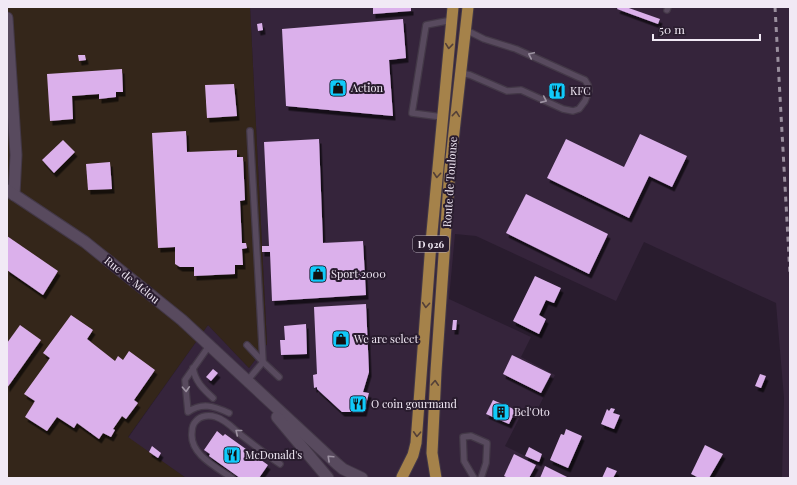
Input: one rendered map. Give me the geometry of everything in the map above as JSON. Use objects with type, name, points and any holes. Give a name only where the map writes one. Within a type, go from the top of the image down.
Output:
[{"type":"main road","name":"D 926","points":[[402,478],[413,455],[416,443],[442,117],[453,7]]},
{"type":"main road","name":"Route de Toulouse","points":[[436,478],[432,453],[433,422],[450,168],[468,7]]},
{"type":"main road","points":[[398,478],[406,478]]},
{"type":"street","points":[[7,18],[16,155],[11,193]]},
{"type":"street","name":"Rue de Mélou","points":[[11,193],[85,242],[182,320],[342,469],[362,478]]},
{"type":"street","name":"Rue de Mélou","points":[[246,381],[328,478]]},
{"type":"lane","points":[[442,117],[412,113],[426,25],[452,20]]},
{"type":"lane","points":[[461,73],[470,75],[507,92],[521,90],[563,109],[573,111],[579,109],[585,101],[589,91],[585,80],[516,49],[484,39],[466,30]]},
{"type":"lane","points":[[246,381],[263,362],[250,131]]},
{"type":"lane","points":[[419,243],[446,244]]},
{"type":"lane","points":[[247,345],[279,376]]},
{"type":"lane","points":[[209,346],[186,380],[188,412],[208,405],[217,407],[229,413]]},
{"type":"lane","points":[[193,368],[194,375],[198,382],[213,398]]},
{"type":"lane","points":[[232,478],[201,456],[196,450],[191,435],[192,427],[196,420],[214,416],[221,418],[280,464]]},
{"type":"lane","points":[[474,478],[464,461],[463,437],[471,436],[487,443],[486,463],[481,478]]},
{"type":"shaded area","points":[[7,7],[250,7],[267,344],[249,368],[208,325],[128,437],[186,478],[7,478]]},
{"type":"shaded area","points":[[250,7],[790,7],[790,478],[782,478],[784,398],[776,303],[644,242],[616,301],[476,236],[455,234],[449,299],[531,337],[521,357],[555,375],[537,410],[526,405],[505,446],[570,478],[186,478],[128,438],[208,325],[249,368],[267,344]]},
{"type":"building","points":[[373,7],[411,7],[411,11],[373,14]]},
{"type":"building","points":[[618,7],[626,7],[660,19],[658,24],[617,9]]},
{"type":"building","points":[[403,19],[406,58],[389,60],[393,116],[286,106],[282,29]]},
{"type":"building","points":[[262,23],[263,30],[258,31],[257,24]]},
{"type":"building","points":[[78,55],[85,55],[86,60],[79,61]]},
{"type":"building","points":[[122,69],[123,92],[116,92],[116,97],[99,99],[99,94],[72,96],[73,119],[50,121],[47,74]]},
{"type":"building","points":[[234,84],[237,116],[207,118],[205,85]]},
{"type":"building","points":[[186,131],[187,152],[237,150],[237,157],[243,157],[245,200],[240,201],[242,243],[246,243],[247,248],[242,249],[243,265],[235,265],[235,274],[194,276],[194,267],[180,267],[175,264],[175,247],[158,248],[152,133]]},
{"type":"building","points":[[640,134],[687,156],[672,187],[649,176],[629,218],[547,178],[566,139],[624,167]]},
{"type":"building","points":[[319,139],[323,243],[363,241],[366,295],[272,301],[270,252],[262,252],[262,246],[269,246],[264,142]]},
{"type":"building","points":[[63,140],[75,152],[54,173],[42,160]]},
{"type":"building","points":[[110,162],[112,189],[88,190],[86,164]]},
{"type":"building","points":[[526,194],[608,234],[589,274],[506,233]]},
{"type":"building","points":[[7,236],[58,271],[43,295],[7,270]]},
{"type":"building","points":[[535,276],[561,288],[554,303],[546,300],[539,315],[546,319],[539,334],[513,321]]},
{"type":"building","name":"We are select","points":[[366,304],[369,372],[363,392],[369,393],[364,412],[342,412],[317,389],[317,387],[314,388],[313,375],[317,374],[314,307]]},
{"type":"building","points":[[71,315],[93,330],[87,339],[115,361],[118,356],[123,360],[129,351],[155,370],[134,400],[138,403],[126,419],[122,416],[113,429],[115,430],[111,437],[103,433],[99,439],[77,423],[74,428],[57,417],[47,431],[25,417],[35,401],[24,394],[50,358],[43,353]]},
{"type":"building","points":[[453,320],[457,320],[456,330],[452,330]]},
{"type":"building","points":[[306,324],[307,354],[281,355],[280,340],[285,340],[284,326]]},
{"type":"building","points":[[20,325],[41,340],[7,388],[7,343]]},
{"type":"building","points":[[512,355],[551,374],[541,393],[503,374]]},
{"type":"building","points":[[213,369],[218,373],[211,381],[206,377]]},
{"type":"building","points":[[760,374],[766,376],[761,388],[755,386]]},
{"type":"building","name":"Bel'Oto","points":[[493,400],[516,410],[509,424],[486,414]]},
{"type":"building","points":[[611,408],[615,409],[613,413],[620,415],[614,429],[601,424],[607,409],[609,411]]},
{"type":"building","points":[[566,429],[582,436],[568,468],[550,460],[561,434],[564,435]]},
{"type":"building","name":"McDonald's","points":[[217,431],[223,436],[225,434],[268,465],[259,478],[240,478],[209,456],[210,454],[204,450]]},
{"type":"building","points":[[705,445],[723,454],[709,478],[699,478],[691,474]]},
{"type":"building","points":[[152,446],[161,453],[158,458],[149,452]]},
{"type":"building","points":[[529,447],[542,454],[539,462],[525,456]]},
{"type":"building","points":[[514,454],[536,465],[529,478],[508,478],[504,476]]},
{"type":"building","points":[[545,466],[569,478],[540,478]]},
{"type":"building","points":[[607,467],[617,471],[613,478],[602,478]]},
{"type":"railway","points":[[775,7],[790,275]]},
{"type":"place","name":"Action","points":[[338,88]]},
{"type":"place","name":"KFC","points":[[557,91]]},
{"type":"place","name":"Sport 2000","points":[[318,274]]},
{"type":"place","name":"We are select","points":[[341,339]]},
{"type":"place","name":"O coin gourmand","points":[[358,404]]},
{"type":"place","name":"Bel'Oto","points":[[501,412]]},
{"type":"place","name":"McDonald's","points":[[232,455]]}]
